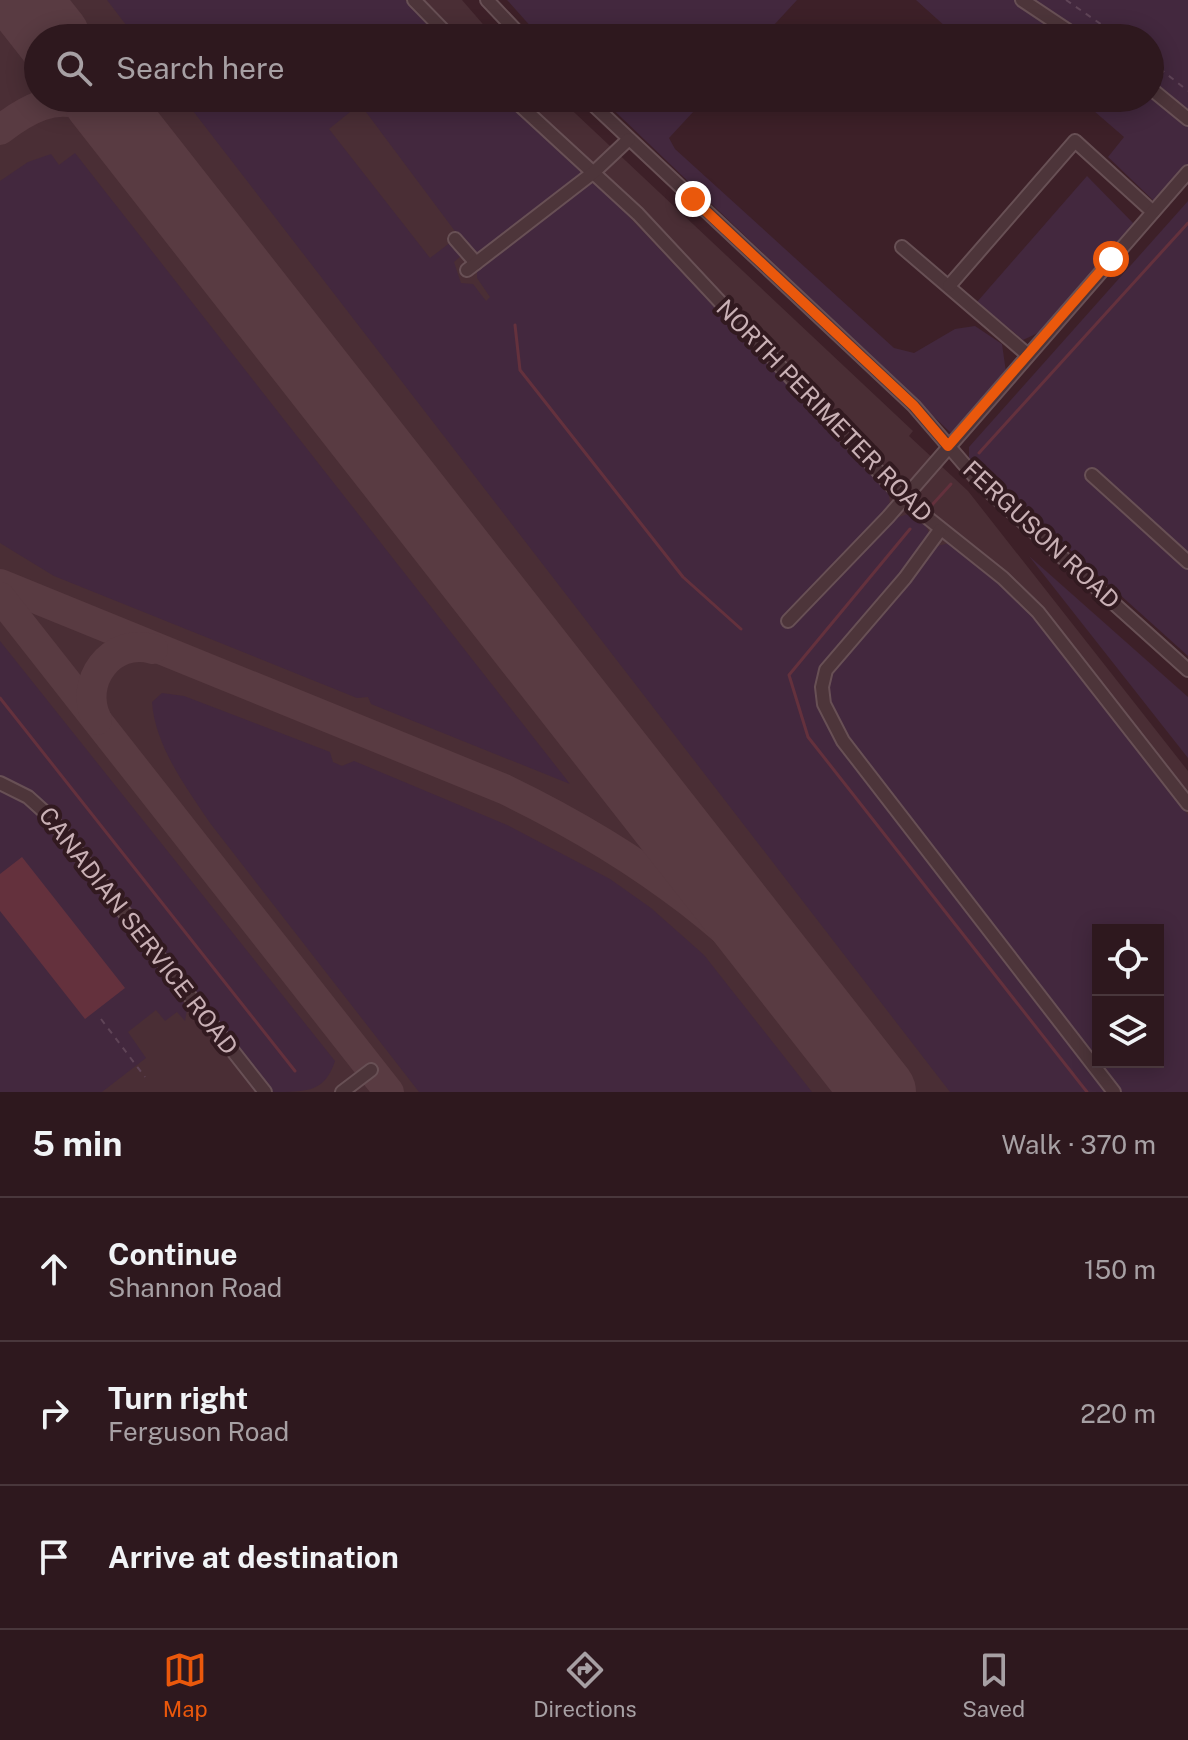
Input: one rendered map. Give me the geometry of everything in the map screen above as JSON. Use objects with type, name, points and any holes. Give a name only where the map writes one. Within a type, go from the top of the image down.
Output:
[{"type":"street","points":[[414,0],[437,24]]},
{"type":"street","points":[[487,0],[510,24]]},
{"type":"street","points":[[1022,0],[1058,24]]},
{"type":"street","points":[[1164,99],[1188,119]]},
{"type":"street","name":"NORTH PERIMETER ROAD","points":[[528,112],[594,172],[904,499],[1003,578],[1038,612],[1188,804]]},
{"type":"street","name":"FERGUSON ROAD","points":[[601,112],[914,406],[982,485],[1188,670]]},
{"type":"street","points":[[455,239],[471,267],[594,172],[629,139]]},
{"type":"street","points":[[949,286],[1075,141],[1153,212]]},
{"type":"street","points":[[788,621],[904,499],[1188,172]]},
{"type":"street","points":[[902,247],[1028,355]]},
{"type":"street","points":[[1092,475],[1188,562]]},
{"type":"street","points":[[940,530],[905,578],[831,662],[823,680],[824,704],[843,741],[1114,1092]]},
{"type":"street","name":"CANADIAN SERVICE ROAD","points":[[0,783],[28,797],[48,815],[265,1092]]},
{"type":"street","points":[[342,1092],[371,1070]]},
{"type":"path","points":[[1066,0],[1101,24]]},
{"type":"path","points":[[1164,72],[1188,91]]},
{"type":"path","points":[[101,1019],[145,1077]]},
{"type":"shaded area","points":[[0,0],[462,0],[483,24],[24,24],[24,112],[574,112],[913,431],[909,436],[968,491],[1188,771],[1188,1092],[0,1092]]},
{"type":"shaded area","points":[[107,0],[405,0],[428,24],[125,24]]},
{"type":"shaded area","points":[[507,0],[797,0],[775,24],[528,24]]},
{"type":"shaded area","points":[[916,0],[1188,0],[1188,166],[1156,203],[1108,157],[1124,137],[1095,112],[1164,112],[1164,24],[943,24]]},
{"type":"shaded area","points":[[194,112],[350,112],[329,129],[430,258],[451,242],[463,254],[454,262],[461,283],[473,284],[486,301],[490,297],[477,278],[477,269],[589,182],[600,186],[889,492],[890,508],[782,622],[786,628],[893,519],[911,513],[924,523],[930,534],[928,541],[823,663],[817,686],[821,708],[1110,1092],[950,1092]]},
{"type":"shaded area","points":[[366,112],[521,112],[582,166],[583,172],[480,254],[469,250]]},
{"type":"shaded area","points":[[616,112],[693,112],[669,138],[675,149],[894,348],[914,353],[955,329],[975,326],[1002,344],[1006,372],[952,434]]},
{"type":"shaded area","points":[[75,153],[570,784],[371,704],[368,697],[357,698],[54,576],[0,543],[0,181],[28,162],[51,154],[59,165]]},
{"type":"shaded area","points":[[1087,176],[1135,225],[1042,331],[1023,340],[977,302]]},
{"type":"shaded area","points":[[1188,201],[1188,656],[969,459],[969,447]]},
{"type":"shaded area","points":[[950,543],[998,581],[1032,615],[1188,815],[1188,1092],[1118,1092],[1100,1068],[1164,1068],[1164,924],[1092,924],[1092,1058],[847,740],[830,702],[829,675],[933,547]]},
{"type":"shaded area","points":[[1029,556],[1188,697],[1188,758]]},
{"type":"shaded area","points":[[0,641],[335,1061],[320,1084],[296,1092],[273,1092],[52,809],[23,786],[0,776]]},
{"type":"shaded area","points":[[162,693],[184,696],[330,752],[333,762],[342,766],[354,761],[507,825],[610,879],[651,908],[704,955],[812,1092],[419,1092],[191,795],[165,750],[154,718],[152,702]]},
{"type":"shaded area","points":[[0,791],[19,799],[43,819],[182,999],[187,1010],[185,1021],[177,1012],[165,1021],[156,1010],[128,1032],[146,1058],[102,1092],[0,1092]]},
{"type":"shaded area","points":[[22,857],[125,988],[85,1019],[0,911],[0,874]]},
{"type":"waterway","points":[[979,453],[1188,223]]},
{"type":"waterway","points":[[515,325],[520,370],[683,577],[741,629]]},
{"type":"waterway","points":[[932,505],[951,484]]},
{"type":"waterway","points":[[910,529],[789,675],[808,737],[1087,1092]]},
{"type":"waterway","points":[[0,698],[295,1071]]},
{"type":"taxiway","points":[[20,0],[32,11]]},
{"type":"taxiway","points":[[0,130],[28,112]]},
{"type":"taxiway","points":[[96,112],[142,152]]},
{"type":"taxiway","points":[[0,584],[504,789],[556,815],[648,871],[729,934],[847,1050]]},
{"type":"taxiway","points":[[0,597],[389,1092]]},
{"type":"taxiway","points":[[97,720],[92,706],[92,691],[102,666],[124,650],[138,647],[153,649]]},
{"type":"runway","points":[[23,0],[42,24]]},
{"type":"runway","points":[[111,112],[879,1092]]},
{"type":"route","points":[[693,199],[914,406],[948,446],[1111,259]]}]
